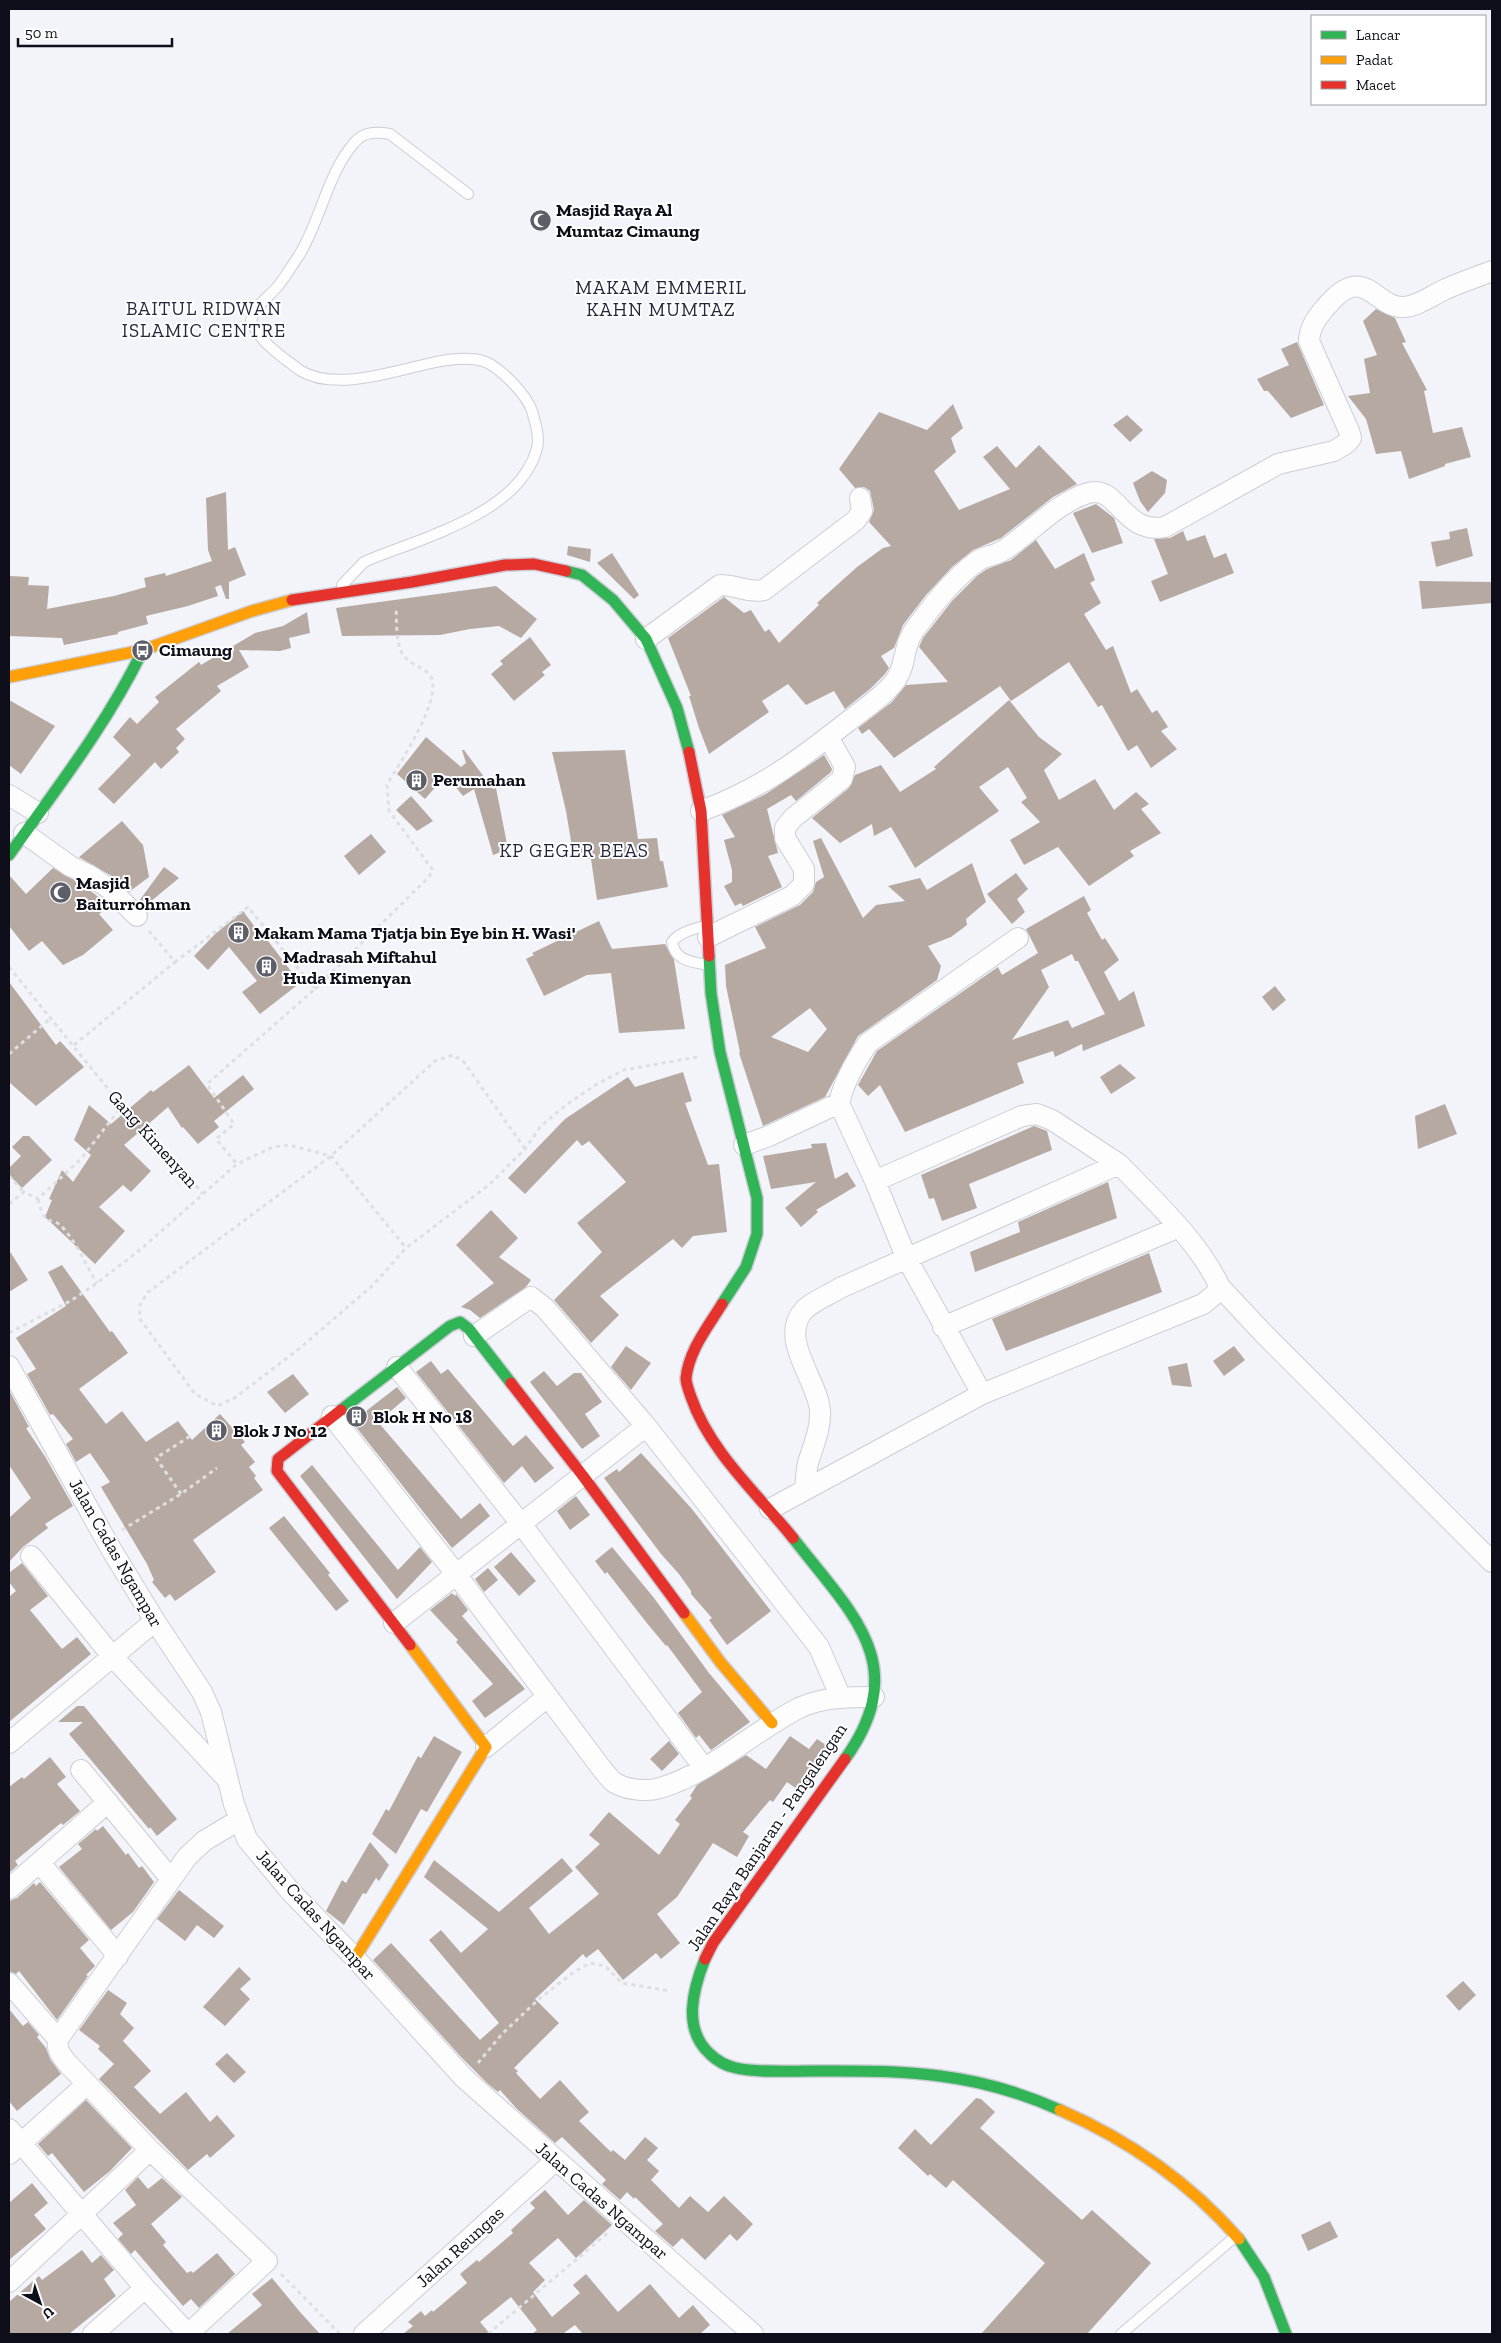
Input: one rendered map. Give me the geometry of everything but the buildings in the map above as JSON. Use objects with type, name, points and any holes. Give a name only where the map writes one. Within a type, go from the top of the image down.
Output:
[{"type":"main road","name":"Jalan Raya Banjaran - Pangalengan","points":[[9,676],[143,650],[252,611],[303,597],[505,565],[534,564],[582,575],[613,600],[646,638],[677,708],[689,747],[702,811],[711,993],[720,1052],[757,1198],[757,1234],[746,1267],[700,1340],[689,1364],[686,1381],[698,1416],[722,1454],[770,1508],[857,1622],[870,1650],[876,1678],[874,1698],[857,1742],[713,1943],[700,1965],[692,1996],[692,2018],[698,2039],[709,2054],[726,2065],[749,2070],[922,2074],[968,2080],[1039,2100],[1127,2144],[1176,2176],[1237,2236],[1264,2276],[1281,2315],[1286,2334]]},
{"type":"main road","points":[[9,855],[114,708],[130,680],[143,650]]},
{"type":"main road","points":[[355,1958],[486,1747],[278,1471],[278,1459],[450,1326],[460,1322],[474,1336],[583,1476],[722,1663],[772,1723]]},
{"type":"street","points":[[702,811],[768,780],[788,768],[869,706],[896,680],[902,668],[911,635],[959,578],[981,559],[1000,553],[1073,499],[1090,492],[1101,492],[1109,496],[1131,518],[1143,526],[1154,529],[1165,527],[1278,464],[1334,451],[1347,443],[1351,438],[1349,431],[1309,341],[1310,330],[1331,300],[1357,286],[1368,289],[1386,302],[1402,308],[1492,271]]},
{"type":"street","points":[[646,638],[720,585],[732,585],[754,592],[764,590],[856,520],[862,511],[860,498]]},
{"type":"street","points":[[707,931],[792,896],[804,884],[804,869],[785,838],[785,828],[793,818],[842,780],[845,767],[828,737]]},
{"type":"street","points":[[9,795],[38,813]]},
{"type":"street","points":[[24,833],[70,866],[110,888],[137,916]]},
{"type":"street","points":[[982,1394],[943,1327],[906,1257],[875,1181],[839,1103],[842,1090],[856,1061],[868,1043],[1018,938]]},
{"type":"street","points":[[744,1145],[769,1136],[839,1103]]},
{"type":"street","points":[[875,1181],[1022,1116],[1037,1114],[1052,1120],[1119,1164],[1178,1226],[1215,1276],[1220,1286],[1264,1334],[1492,1562]]},
{"type":"street","points":[[804,1490],[808,1465],[819,1427],[820,1411],[817,1393],[797,1353],[795,1330],[804,1311],[840,1288],[906,1257],[1119,1164]]},
{"type":"street","points":[[943,1327],[1178,1226]]},
{"type":"street","points":[[770,1508],[982,1394],[1203,1304],[1214,1295],[1220,1286]]},
{"type":"street","points":[[474,1336],[531,1297],[545,1308],[646,1426],[819,1647],[841,1698]]},
{"type":"street","name":"Jalan Cadas Ngampar","points":[[9,1366],[106,1539],[155,1621],[193,1677],[211,1712],[239,1820],[248,1839],[291,1892],[355,1958],[464,2078],[753,2334]]},
{"type":"street","points":[[397,1366],[522,1525],[704,1768]]},
{"type":"street","points":[[332,1416],[456,1574],[602,1769],[616,1783],[636,1790],[659,1788],[704,1768],[772,1723],[800,1708],[819,1701],[841,1698],[874,1698]]},
{"type":"street","points":[[394,1623],[522,1525],[646,1426]]},
{"type":"street","points":[[30,1556],[112,1656],[228,1779]]},
{"type":"street","points":[[9,1743],[155,1621]]},
{"type":"street","points":[[486,1747],[547,1697]]},
{"type":"street","points":[[81,1770],[170,1878]]},
{"type":"street","points":[[9,1889],[108,1802]]},
{"type":"street","points":[[87,2084],[13,2142],[83,2215],[145,2288],[188,2334],[267,2261],[150,2150],[87,2084],[68,2065],[58,2051],[58,2039],[118,1956],[170,1878],[187,1857],[204,1841],[239,1820]]},
{"type":"street","points":[[40,1863],[118,1956]]},
{"type":"street","points":[[9,1983],[58,2039]]},
{"type":"street","points":[[9,2282],[83,2215],[150,2150]]},
{"type":"street","name":"Jalan Reungas","points":[[364,2334],[556,2160]]},
{"type":"street","points":[[93,2334],[145,2288]]},
{"type":"lane","points":[[334,593],[364,562],[475,516],[495,504],[514,488],[530,466],[538,447],[538,430],[530,406],[497,368],[483,361],[463,358],[440,361],[375,376],[333,380],[302,372],[263,342],[251,321],[254,312],[278,286],[297,258],[312,232],[339,166],[356,140],[364,135],[378,132],[390,134],[468,194]]},
{"type":"lane","points":[[707,931],[687,931],[676,936],[672,942],[675,953],[682,958],[709,965]]},
{"type":"lane","points":[[1121,2334],[1237,2236]]},
{"type":"path","points":[[237,1164],[216,1139],[234,1124],[207,1084],[315,989],[429,877],[433,870],[388,811],[386,796],[388,785],[424,719],[434,693],[434,684],[430,675],[404,657],[400,648],[394,584]]},
{"type":"path","points":[[74,1045],[175,962],[248,907],[315,989]]},
{"type":"path","points":[[137,916],[175,962]]},
{"type":"path","name":"Gang Kimenyan","points":[[9,967],[122,1106],[173,1158],[203,1194],[141,1249],[97,1283],[72,1300],[9,1333]]},
{"type":"path","points":[[9,1054],[51,1018]]},
{"type":"path","points":[[525,1149],[464,1062],[453,1055],[435,1061],[331,1156],[148,1292],[140,1305],[140,1319],[195,1394],[218,1406],[236,1397],[300,1348],[374,1285],[406,1248],[490,1184],[525,1149],[541,1126],[566,1105],[597,1084],[624,1070],[720,1052]]},
{"type":"path","points":[[38,1199],[80,1159],[122,1106]]},
{"type":"path","points":[[203,1194],[237,1164],[274,1147],[289,1145],[331,1156],[406,1248]]},
{"type":"path","points":[[9,1176],[24,1192],[38,1199],[42,1215],[46,1220],[64,1228],[97,1283]]},
{"type":"path","points":[[9,1204],[24,1192]]},
{"type":"path","points":[[181,1494],[156,1458],[192,1435]]},
{"type":"path","points":[[106,1539],[181,1494],[217,1468]]},
{"type":"path","points":[[464,2078],[502,2034],[539,1999],[574,1972],[590,1963],[605,1966],[622,1983],[692,1996]]},
{"type":"path","points":[[488,2334],[624,2220]]},
{"type":"path","points":[[267,2261],[340,2334]]},
{"type":"traffic: fast","points":[[566,571],[582,575],[613,600],[646,639],[677,708],[689,752]]},
{"type":"traffic: fast","points":[[9,855],[63,780],[114,704],[143,650]]},
{"type":"traffic: fast","points":[[709,956],[711,993],[720,1052],[757,1198],[757,1234],[746,1267],[722,1304]]},
{"type":"traffic: fast","points":[[341,1410],[450,1326],[460,1322],[469,1329],[511,1383]]},
{"type":"traffic: fast","points":[[793,1538],[853,1616],[866,1641],[874,1667],[874,1695],[865,1725],[845,1759]]},
{"type":"traffic: fast","points":[[705,1959],[694,1996],[692,2008],[693,2021],[701,2044],[713,2057],[726,2065],[745,2070],[764,2071],[876,2071],[940,2076],[1001,2088],[1060,2110]]},
{"type":"traffic: fast","points":[[1239,2239],[1264,2277],[1286,2334]]},
{"type":"traffic: slow","points":[[9,677],[143,650],[252,611],[292,600]]},
{"type":"traffic: slow","points":[[684,1613],[721,1663],[772,1723]]},
{"type":"traffic: slow","points":[[355,1958],[486,1747],[410,1645]]},
{"type":"traffic: slow","points":[[1060,2110],[1110,2135],[1157,2164],[1200,2199],[1239,2239]]},
{"type":"traffic: jam","points":[[292,600],[412,582],[505,565],[534,564],[566,571]]},
{"type":"traffic: jam","points":[[689,752],[701,811],[709,956]]},
{"type":"traffic: jam","points":[[722,1304],[695,1348],[686,1378],[688,1388],[699,1417],[722,1454],[793,1538]]},
{"type":"traffic: jam","points":[[511,1383],[583,1476],[684,1613]]},
{"type":"traffic: jam","points":[[341,1410],[278,1459],[277,1471],[410,1645]]},
{"type":"traffic: jam","points":[[705,1959],[713,1943],[845,1759]]},
{"type":"place","name":"Masjid Raya Al Mumtaz Cimaung","points":[[540,220]]},
{"type":"place","name":"Cimaung","points":[[143,650]]},
{"type":"place","name":"Perumahan","points":[[417,780]]},
{"type":"place","name":"Masjid Baiturrohman","points":[[60,893]]},
{"type":"place","name":"Makam Mama Tjatja bin Eye bin H. Wasi'","points":[[238,933]]},
{"type":"place","name":"Madrasah Miftahul Huda Kimenyan","points":[[267,967]]},
{"type":"place","name":"Blok H No 18","points":[[357,1417]]},
{"type":"place","name":"Blok J No 12","points":[[217,1431]]},
{"type":"district","name":"MAKAM EMMERIL KAHN MUMTAZ","points":[[661,298]]},
{"type":"district","name":"BAITUL RIDWAN ISLAMIC CENTRE","points":[[204,319]]},
{"type":"district","name":"KP GEGER BEAS","points":[[574,850]]}]
